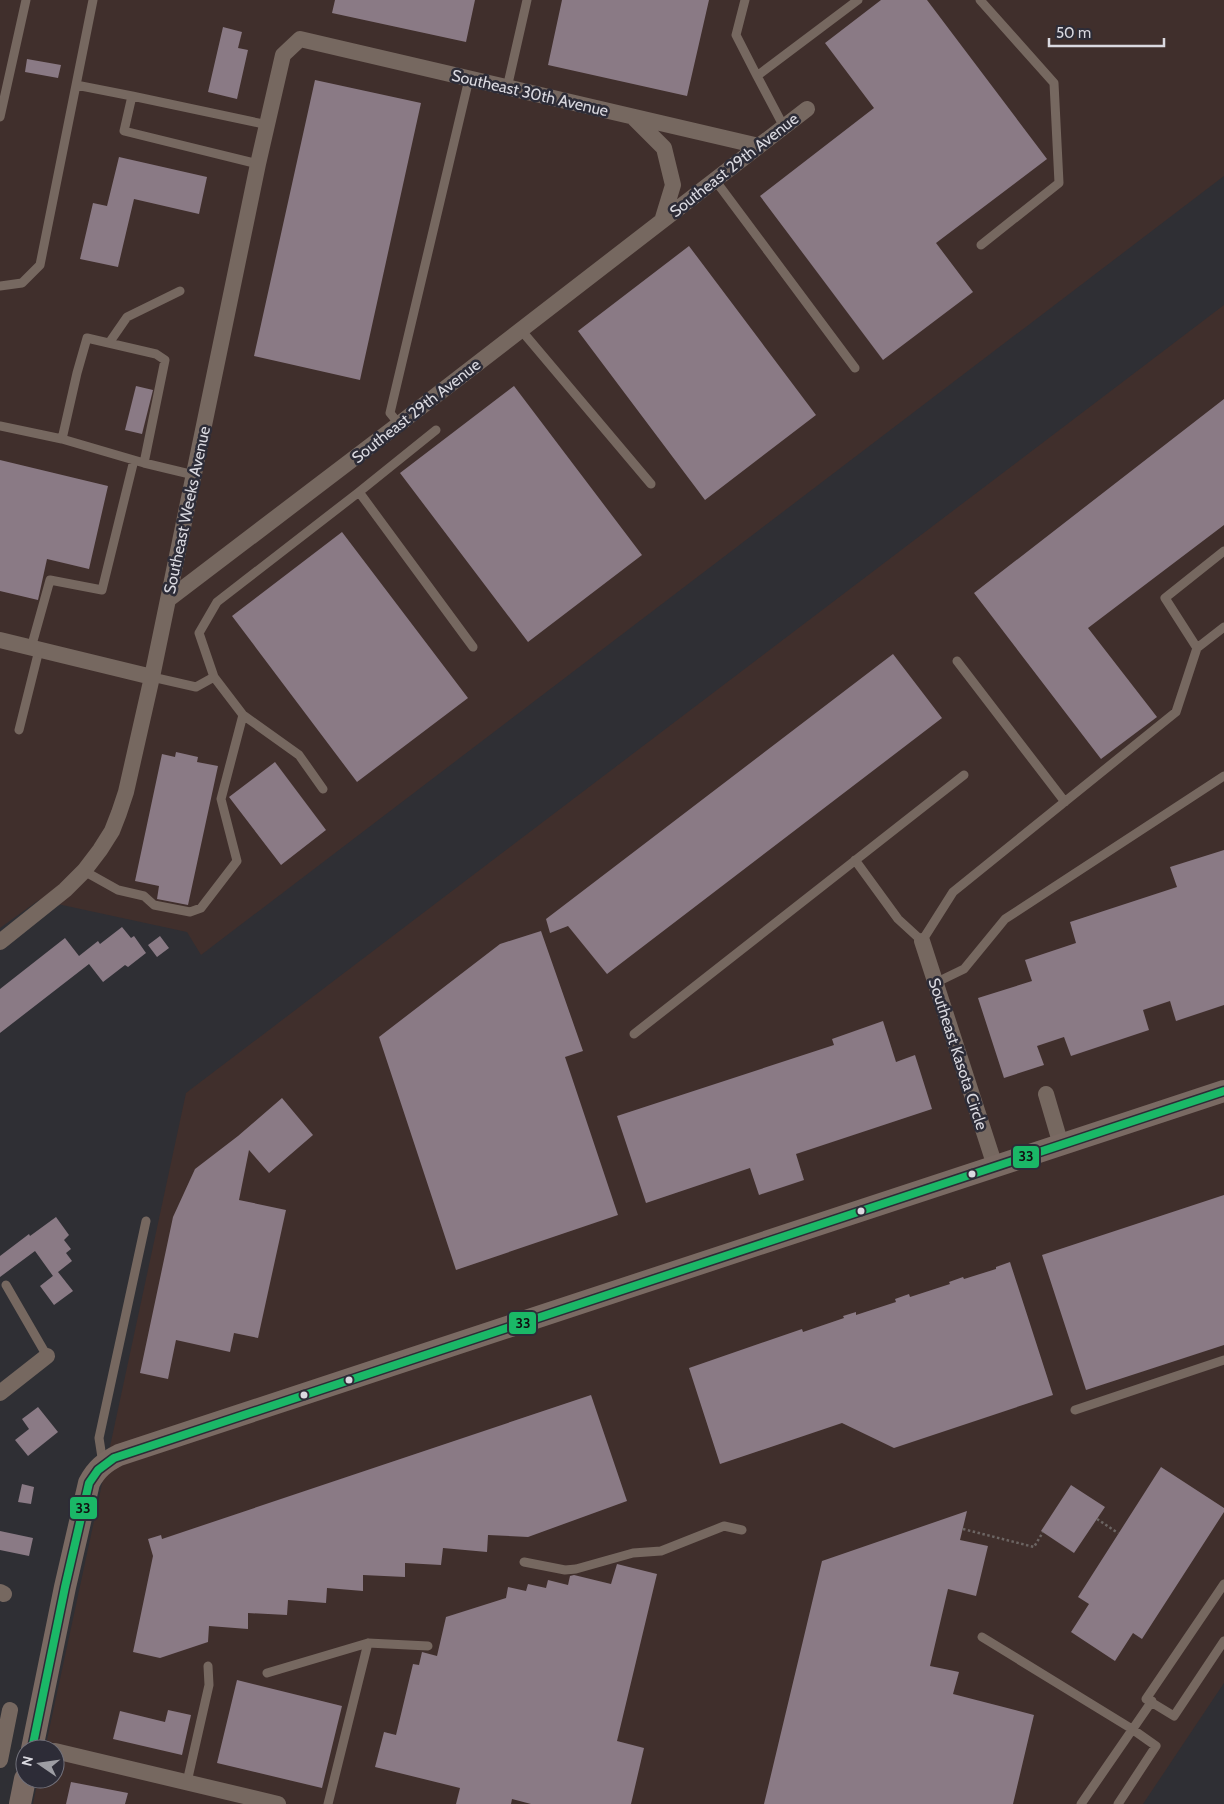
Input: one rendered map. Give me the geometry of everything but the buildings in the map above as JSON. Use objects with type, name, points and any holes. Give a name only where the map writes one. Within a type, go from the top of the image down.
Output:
[{"type":"street","name":"Southeast 30th Avenue","points":[[300,39],[759,146]]},
{"type":"street","name":"Southeast Weeks Avenue","points":[[0,942],[66,890],[84,871],[112,831],[126,792],[169,599],[258,164],[283,55],[300,39]]},
{"type":"street","name":"Southeast 29th Avenue","points":[[169,599],[807,109]]},
{"type":"street","name":"Southeast 29th Avenue","points":[[632,116],[664,148],[673,185],[662,221]]},
{"type":"street","points":[[0,640],[152,676]]},
{"type":"street","name":"Southeast Kasota Circle","points":[[922,941],[995,1166]]},
{"type":"street","points":[[39,1739],[65,1587],[89,1482],[101,1466],[119,1455],[1224,1091]]},
{"type":"street","points":[[1046,1094],[1060,1145]]},
{"type":"street","points":[[0,1393],[47,1356]]},
{"type":"street","points":[[0,1760],[5,1709]]},
{"type":"street","points":[[65,1753],[278,1804]]},
{"type":"street","points":[[20,1804],[23,1789]]},
{"type":"lane","points":[[0,117],[26,0]]},
{"type":"lane","points":[[0,286],[22,283],[40,265],[93,0]]},
{"type":"lane","points":[[506,88],[527,0]]},
{"type":"lane","points":[[745,0],[736,35],[784,127]]},
{"type":"lane","points":[[757,76],[858,0]]},
{"type":"lane","points":[[980,0],[1054,83],[1059,183],[981,244]]},
{"type":"lane","points":[[399,424],[390,413],[469,79]]},
{"type":"lane","points":[[76,85],[268,125]]},
{"type":"lane","points":[[132,96],[124,131],[258,164]]},
{"type":"lane","points":[[715,180],[855,368]]},
{"type":"lane","points":[[109,343],[126,317],[180,291]]},
{"type":"lane","points":[[521,330],[651,484]]},
{"type":"lane","points":[[62,439],[87,338],[156,354],[165,360],[144,463]]},
{"type":"lane","points":[[0,426],[62,439],[144,463],[194,475]]},
{"type":"lane","points":[[323,790],[299,755],[243,714],[214,677],[199,633],[217,602],[436,430]]},
{"type":"lane","points":[[20,730],[50,580],[102,590],[134,460]]},
{"type":"lane","points":[[358,492],[474,647]]},
{"type":"lane","points":[[1197,648],[1165,598],[1224,551]]},
{"type":"lane","points":[[855,860],[898,919],[922,941],[953,892],[1176,712],[1197,648],[1224,627]]},
{"type":"lane","points":[[957,661],[1065,802]]},
{"type":"lane","points":[[152,676],[196,687],[214,677]]},
{"type":"lane","points":[[84,871],[118,890],[144,896],[154,905],[190,912],[201,908],[236,861],[221,799],[243,714]]},
{"type":"lane","points":[[634,1034],[964,775]]},
{"type":"lane","points":[[935,983],[964,969],[1005,919],[1224,776]]},
{"type":"lane","points":[[101,1466],[99,1438],[146,1221]]},
{"type":"lane","points":[[6,1285],[47,1356]]},
{"type":"lane","points":[[1074,1410],[1224,1360]]},
{"type":"lane","points":[[524,1562],[564,1570],[576,1569],[633,1553],[661,1551],[724,1526],[742,1530]]},
{"type":"lane","points":[[1224,1584],[1146,1698],[1174,1716],[1224,1641]]},
{"type":"lane","points":[[982,1637],[1132,1729],[1156,1746],[1118,1804]]},
{"type":"lane","points":[[328,1804],[368,1643]]},
{"type":"lane","points":[[267,1673],[368,1643],[428,1646]]},
{"type":"lane","points":[[187,1782],[209,1685],[208,1666]]},
{"type":"lane","points":[[1081,1804],[1152,1702]]},
{"type":"path","points":[[1097,1519],[1118,1533]]},
{"type":"path","points":[[963,1529],[1034,1546],[1043,1532]]},
{"type":"shaded area","points":[[0,0],[1224,0],[1224,176],[201,955],[187,932],[39,900],[0,928]]},
{"type":"shaded area","points":[[1224,305],[1224,1683],[1143,1804],[33,1804],[36,1789],[65,1789],[65,1739],[47,1739],[186,1093]]},
{"type":"transit line","name":"33","points":[[34,1739],[65,1587],[89,1483],[98,1470],[114,1458],[1224,1091]]}]
